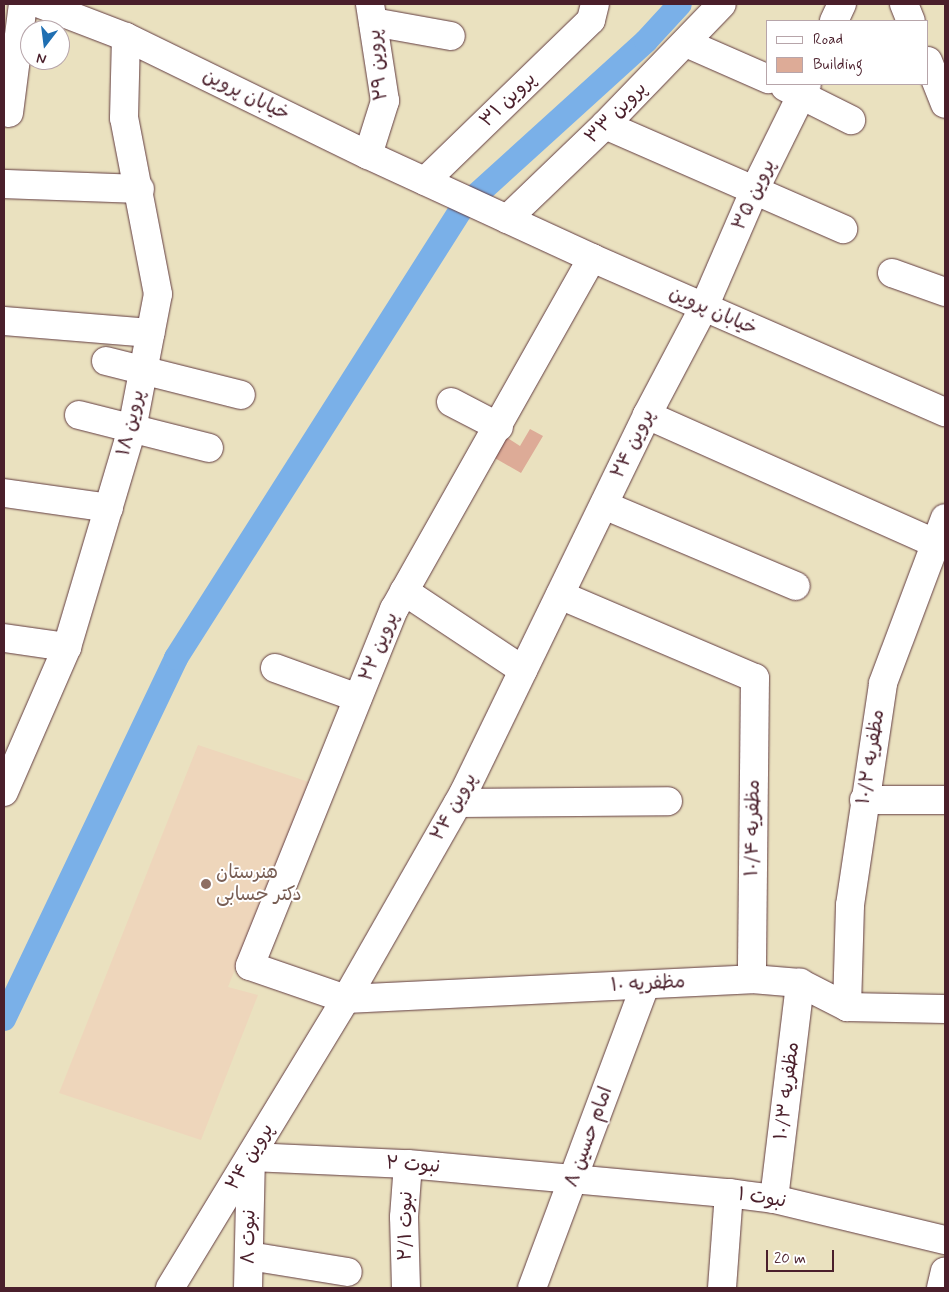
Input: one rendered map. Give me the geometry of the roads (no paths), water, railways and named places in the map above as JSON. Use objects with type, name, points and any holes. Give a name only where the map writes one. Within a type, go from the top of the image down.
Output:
[{"type":"street","points":[[9,112],[23,4]]},
{"type":"street","name":"خیابان پروین","points":[[40,4],[83,12],[126,37],[368,155],[592,258],[945,412]]},
{"type":"street","name":"پروین ۳۳","points":[[494,213],[605,125],[722,4]]},
{"type":"street","points":[[834,20],[842,4]]},
{"type":"street","points":[[904,4],[911,20]]},
{"type":"street","name":"پروین ۳۱","points":[[425,181],[593,12]]},
{"type":"street","points":[[372,13],[451,36]]},
{"type":"street","name":"پروین ۲۹","points":[[368,155],[385,101],[372,13]]},
{"type":"street","name":"پروین ۱۸","points":[[4,792],[67,646],[132,429],[158,294],[140,189],[124,118],[126,37]]},
{"type":"street","points":[[686,42],[766,78]]},
{"type":"street","points":[[929,63],[945,102]]},
{"type":"street","points":[[796,87],[851,120]]},
{"type":"street","name":"پروین ۳۵","points":[[704,307],[796,87]]},
{"type":"street","points":[[605,125],[755,188],[843,229]]},
{"type":"street","points":[[4,184],[140,189]]},
{"type":"street","name":"پروین ۲۲","points":[[346,999],[250,966],[358,698],[404,591],[499,428],[592,258]]},
{"type":"street","points":[[892,273],[945,292]]},
{"type":"street","name":"پروین ۲۴","points":[[170,1288],[346,999],[458,803],[647,415],[704,307]]},
{"type":"street","points":[[4,321],[151,334]]},
{"type":"street","points":[[106,360],[241,395]]},
{"type":"street","points":[[451,402],[499,428]]},
{"type":"street","points":[[647,415],[935,543]]},
{"type":"street","points":[[79,416],[209,448]]},
{"type":"street","points":[[4,493],[109,508]]},
{"type":"street","points":[[604,504],[796,586]]},
{"type":"street","name":"مظفریه ۱۰/۲","points":[[846,1007],[850,905],[864,800],[883,682],[945,518]]},
{"type":"street","points":[[404,591],[523,670]]},
{"type":"street","name":"مظفریه ۱۰/۴","points":[[560,595],[755,678],[752,979]]},
{"type":"street","points":[[4,638],[67,646]]},
{"type":"street","points":[[275,668],[358,698]]},
{"type":"street","points":[[458,803],[668,800]]},
{"type":"street","points":[[864,800],[945,800]]},
{"type":"street","name":"مظفریه ۱۰","points":[[346,999],[752,979],[800,984],[846,1007],[945,1009]]},
{"type":"street","name":"مظفریه ۱۰/۳","points":[[774,1199],[800,984]]},
{"type":"street","name":"امام حسین ۸","points":[[532,1288],[645,985]]},
{"type":"street","name":"نبوت ۲","points":[[250,1156],[408,1164],[574,1179]]},
{"type":"street","name":"نبوت ۸","points":[[248,1288],[250,1156]]},
{"type":"street","name":"نبوت ۲/۱","points":[[406,1288],[404,1217],[408,1164]]},
{"type":"street","name":"نبوت ۱","points":[[574,1179],[774,1199],[945,1240]]},
{"type":"street","points":[[722,1288],[729,1193]]},
{"type":"street","points":[[249,1256],[348,1272]]},
{"type":"street","points":[[942,1288],[945,1271]]},
{"type":"waterway","points":[[4,1019],[176,658],[462,208],[646,41],[680,4]]},
{"type":"place","name":"هنرستان دکتر حسابی","points":[[206,884]]}]
